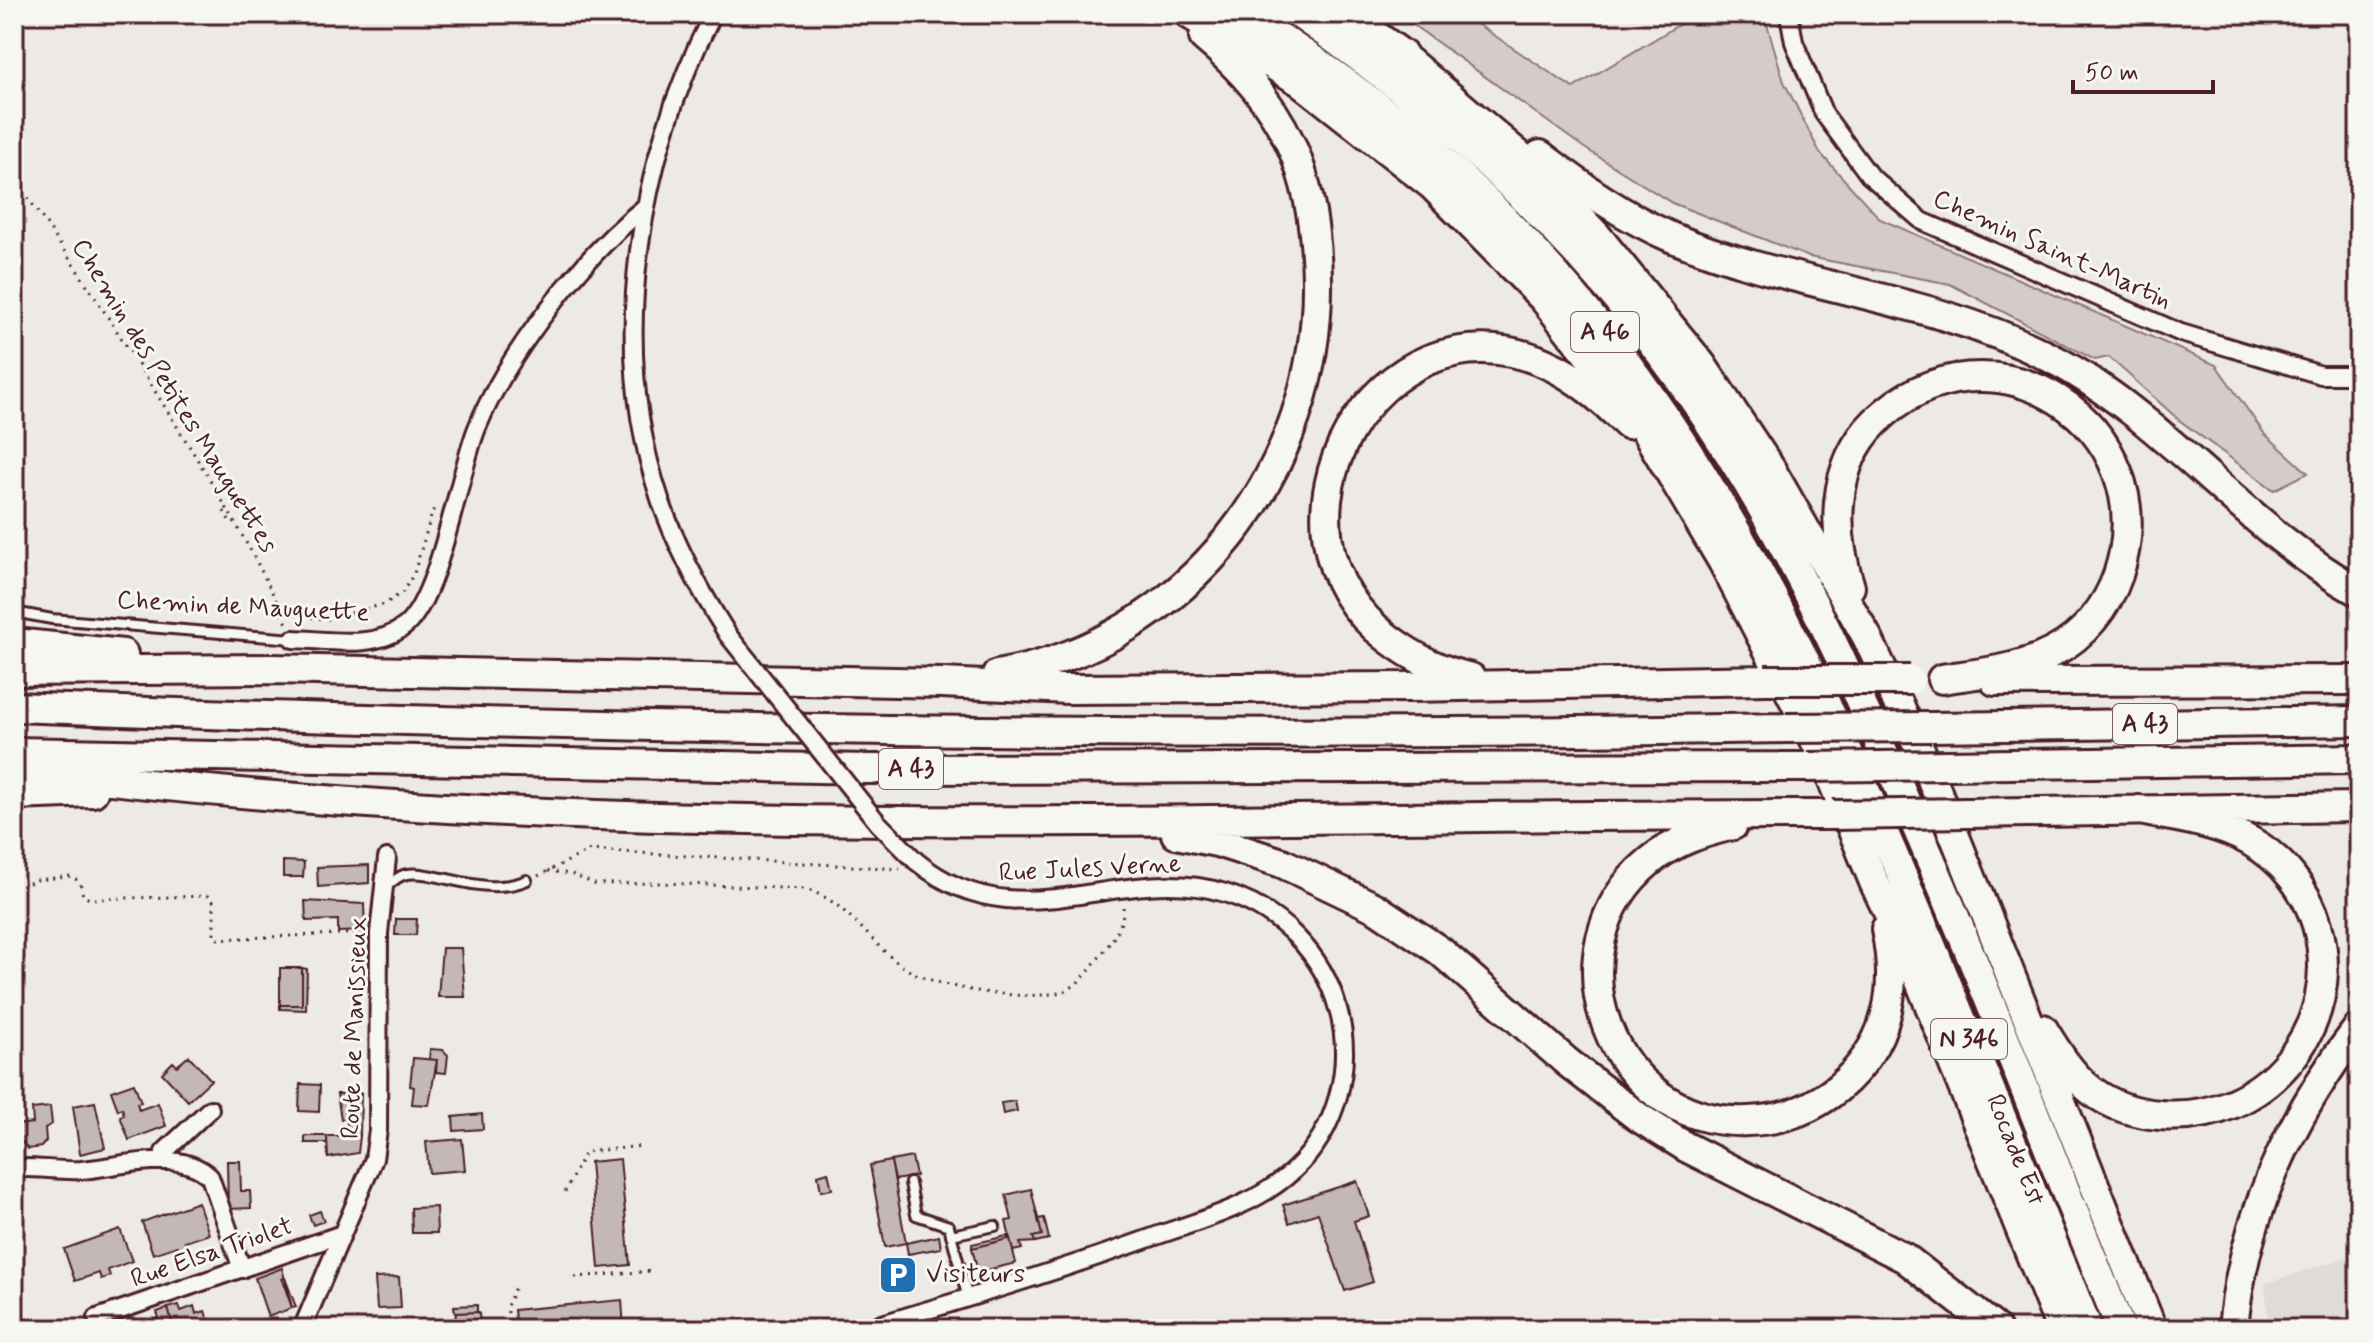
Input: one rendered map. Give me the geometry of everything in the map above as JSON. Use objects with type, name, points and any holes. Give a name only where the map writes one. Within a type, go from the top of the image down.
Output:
[{"type":"highway","points":[[942,683],[1018,671],[1059,659],[1103,641],[1156,609],[1204,569],[1239,528],[1269,480],[1295,421],[1308,377],[1317,290],[1315,234],[1304,174],[1287,132],[1264,95],[1229,59],[1176,14]]},
{"type":"highway","points":[[1189,14],[1255,53],[1400,158],[1475,226],[1544,299],[1638,418],[1750,612],[1820,750],[1874,882],[1915,969],[2061,1329]]},
{"type":"highway","name":"A 46","points":[[1241,14],[1340,79],[1440,159],[1532,249],[1590,313],[1634,370],[1715,490],[1777,600],[1849,750]]},
{"type":"highway","name":"A 46","points":[[1299,14],[1404,91],[1509,181],[1608,287],[1654,344],[1702,412],[1772,523],[1837,649],[1883,750]]},
{"type":"highway","points":[[1346,14],[1595,196],[1660,232],[1744,263],[1960,318],[2052,358],[2137,417],[2289,547],[2359,592]]},
{"type":"highway","points":[[1389,45],[1521,157],[1645,292],[1701,364],[1753,441],[1867,637],[1921,752],[2008,962],[2041,1058],[2152,1329]]},
{"type":"highway","points":[[1507,683],[1455,674],[1414,656],[1370,623],[1346,589],[1329,543],[1326,502],[1338,450],[1361,411],[1400,377],[1443,357],[1489,351],[1525,356],[1576,380],[1607,404],[1642,439],[1677,484]]},
{"type":"highway","points":[[1867,637],[1842,558],[1837,516],[1849,461],[1867,430],[1909,396],[1961,378],[1999,378],[2055,396],[2096,434],[2119,476],[2126,504],[2127,535],[2117,579],[2091,622],[2053,652],[2018,666],[1942,679]]},
{"type":"highway","points":[[14,643],[271,669]]},
{"type":"highway","points":[[14,671],[271,669],[942,683],[1068,689],[1411,687],[1765,680],[1942,679],[2046,683],[2359,680]]},
{"type":"highway","name":"A 43","points":[[14,707],[789,729],[1148,732],[2359,721]]},
{"type":"highway","name":"Rocade Est","points":[[1849,750],[2088,1329]]},
{"type":"highway","name":"Rocade Est","points":[[1883,750],[1927,850],[2121,1329]]},
{"type":"highway","name":"A 43","points":[[14,752],[869,769],[1808,767],[2359,759]]},
{"type":"highway","points":[[14,768],[201,789],[579,815],[1051,823],[2359,807]]},
{"type":"highway","points":[[14,795],[201,789]]},
{"type":"highway","points":[[2008,962],[2040,1023],[2076,1077],[2093,1092],[2130,1111],[2171,1116],[2219,1110],[2259,1091],[2296,1055],[2318,1011],[2324,958],[2314,916],[2296,882],[2273,858],[2248,839],[2198,822],[2139,810]]},
{"type":"highway","points":[[1796,815],[1716,829],[1672,845],[1639,871],[1614,904],[1598,957],[1598,999],[1614,1043],[1642,1081],[1688,1111],[1738,1122],[1791,1114],[1839,1087],[1876,1042],[1892,991],[1890,949],[1874,882]]},
{"type":"highway","points":[[1051,823],[1217,842],[1282,863],[1346,891],[1440,951],[1567,1062],[1638,1117],[1686,1147],[1878,1242],[1931,1275],[1996,1329]]},
{"type":"highway","points":[[2233,1329],[2250,1239],[2274,1169],[2313,1093],[2359,1027]]},
{"type":"street","name":"Rue Jules Verne","points":[[713,14],[673,110],[645,207],[635,346],[644,441],[674,535],[728,635],[878,823],[920,864],[952,885],[991,898],[1026,902],[1169,886],[1227,894],[1261,909],[1302,941],[1330,986],[1341,1022],[1344,1062],[1333,1113],[1307,1158],[1279,1183],[1249,1200],[1091,1259],[865,1329]]},
{"type":"street","name":"Chemin Saint-Martin","points":[[1789,14],[1794,42],[1824,114],[1869,175],[1922,221],[2181,333],[2321,375],[2359,375]]},
{"type":"street","name":"Chemin de Mauguette","points":[[293,639],[380,639],[404,627],[418,611],[430,583],[470,446],[498,385],[518,354],[610,236],[645,207]]},
{"type":"street","name":"Route de Manissieux","points":[[302,1329],[374,1159],[378,1130],[379,933],[387,858]]},
{"type":"street","points":[[163,1161],[164,1152],[210,1109]]},
{"type":"street","points":[[24,1168],[78,1170],[163,1161],[198,1166],[210,1177],[242,1269]]},
{"type":"street","name":"Rue Elsa Triolet","points":[[97,1318],[342,1234]]},
{"type":"lane","name":"Chemin de Mauguette","points":[[14,612],[52,619],[293,639]]},
{"type":"lane","points":[[385,888],[402,875],[418,873],[471,886],[509,888],[527,880]]},
{"type":"lane","points":[[910,1183],[916,1215],[949,1226],[968,1299]]},
{"type":"lane","points":[[951,1235],[995,1226]]},
{"type":"path","name":"Chemin des Petites Mauguettes","points":[[14,178],[91,289],[209,478],[281,610],[293,639]]},
{"type":"path","points":[[281,610],[287,609],[304,617],[328,619],[385,604],[403,592],[414,573],[437,499]]},
{"type":"path","points":[[224,511],[229,520]]},
{"type":"path","points":[[527,880],[590,850],[897,869],[920,864]]},
{"type":"path","points":[[548,871],[571,874],[594,884],[661,883],[805,889],[828,895],[906,968],[936,981],[1018,994],[1061,992],[1076,985],[1109,946],[1124,917],[1121,890]]},
{"type":"path","points":[[14,889],[37,880],[71,876],[80,882],[83,896],[90,899],[208,896],[214,902],[214,935],[218,939],[379,933]]},
{"type":"path","points":[[565,1192],[585,1152],[643,1146]]},
{"type":"path","points":[[575,1277],[653,1271]]},
{"type":"path","points":[[510,1329],[507,1306],[516,1285]]},
{"type":"shaded area","points":[[1398,14],[1462,14],[1573,88],[1697,14],[1764,14],[1784,82],[1820,153],[1880,219],[2216,365],[2264,433],[2308,473],[2274,490],[2179,420],[2109,357],[2095,360],[1950,284],[1809,257],[1672,203],[1583,147]]},
{"type":"shaded area","points":[[2359,1253],[2359,1329],[2269,1329],[2265,1284]]},
{"type":"building","points":[[283,861],[304,862],[303,877],[283,877]]},
{"type":"building","points":[[369,865],[369,883],[318,887],[317,867]]},
{"type":"building","points":[[305,901],[364,904],[365,931],[338,932],[338,920],[306,921]]},
{"type":"building","points":[[396,919],[417,919],[416,935],[395,935]]},
{"type":"building","points":[[442,948],[461,948],[465,997],[438,997]]},
{"type":"building","points":[[280,968],[302,968],[302,1005],[280,1005]]},
{"type":"building","points":[[302,968],[307,969],[306,1010],[280,1009],[280,1005],[302,1005]]},
{"type":"building","points":[[430,1049],[443,1050],[448,1055],[446,1073],[436,1072],[437,1060],[429,1060]]},
{"type":"building","points":[[189,1056],[211,1080],[188,1101],[162,1073],[173,1062],[177,1066]]},
{"type":"building","points":[[413,1058],[437,1060],[429,1105],[412,1104]]},
{"type":"building","points":[[134,1083],[141,1102],[137,1103],[139,1110],[158,1103],[166,1126],[129,1140],[120,1116],[124,1115],[122,1108],[118,1110],[111,1091]]},
{"type":"building","points":[[300,1084],[320,1085],[319,1112],[299,1111]]},
{"type":"building","points":[[361,1093],[360,1136],[347,1135],[347,1094]]},
{"type":"building","points":[[337,1094],[347,1094],[347,1119],[341,1119]]},
{"type":"building","points":[[1015,1101],[1017,1111],[1003,1114],[1001,1103]]},
{"type":"building","points":[[95,1102],[105,1148],[80,1154],[73,1106]]},
{"type":"building","points":[[50,1107],[52,1124],[45,1128],[46,1141],[41,1147],[28,1149],[22,1142],[14,1143],[14,1125],[33,1123],[32,1109]]},
{"type":"building","points":[[482,1114],[483,1129],[454,1131],[453,1117]]},
{"type":"building","points":[[305,1136],[327,1136],[327,1143],[305,1143]]},
{"type":"building","points":[[327,1136],[360,1136],[358,1153],[328,1158]]},
{"type":"building","points":[[462,1139],[465,1170],[429,1173],[426,1142]]},
{"type":"building","points":[[912,1157],[916,1176],[895,1180],[891,1161]]},
{"type":"building","points":[[620,1159],[630,1265],[599,1268],[590,1162]]},
{"type":"building","points":[[227,1161],[240,1161],[241,1191],[250,1191],[251,1208],[228,1209]]},
{"type":"building","points":[[891,1161],[906,1243],[885,1247],[870,1165]]},
{"type":"building","points":[[828,1172],[832,1189],[821,1191],[818,1175]]},
{"type":"building","points":[[1357,1181],[1369,1216],[1354,1221],[1373,1282],[1345,1291],[1318,1213],[1289,1223],[1283,1205]]},
{"type":"building","points":[[1031,1189],[1042,1235],[1033,1237],[1035,1242],[1020,1243],[1022,1249],[1013,1251],[1006,1221],[1012,1220],[1006,1195]]},
{"type":"building","points":[[198,1202],[209,1234],[185,1242],[188,1248],[179,1251],[177,1246],[153,1254],[142,1222]]},
{"type":"building","points":[[436,1207],[437,1233],[412,1233],[411,1208]]},
{"type":"building","points":[[320,1211],[324,1221],[313,1225],[309,1215]]},
{"type":"building","points":[[1044,1218],[1049,1239],[1035,1242],[1033,1237],[1042,1235],[1038,1219]]},
{"type":"building","points":[[120,1229],[132,1261],[108,1270],[110,1276],[101,1279],[99,1273],[75,1281],[64,1249]]},
{"type":"building","points":[[1009,1235],[1016,1263],[978,1272],[972,1248],[1008,1239]]},
{"type":"building","points":[[939,1236],[941,1248],[908,1254],[906,1243]]},
{"type":"building","points":[[1007,1236],[1008,1239],[972,1248],[972,1244]]},
{"type":"building","points":[[282,1268],[292,1308],[268,1317],[255,1278]]},
{"type":"building","points":[[399,1277],[401,1308],[377,1309],[375,1278]]},
{"type":"building","points":[[285,1278],[296,1307],[292,1308],[282,1279]]},
{"type":"building","points":[[622,1300],[624,1329],[516,1329],[514,1310]]},
{"type":"building","points":[[179,1305],[181,1311],[194,1306],[196,1314],[205,1311],[211,1329],[174,1329],[168,1308]]},
{"type":"building","points":[[477,1305],[477,1312],[455,1313],[454,1306]]},
{"type":"building","points":[[168,1308],[174,1329],[148,1329],[146,1323],[159,1318],[157,1312]]},
{"type":"building","points":[[479,1312],[480,1329],[454,1329],[456,1313]]},
{"type":"place","name":"Visiteurs","points":[[898,1275]]}]
